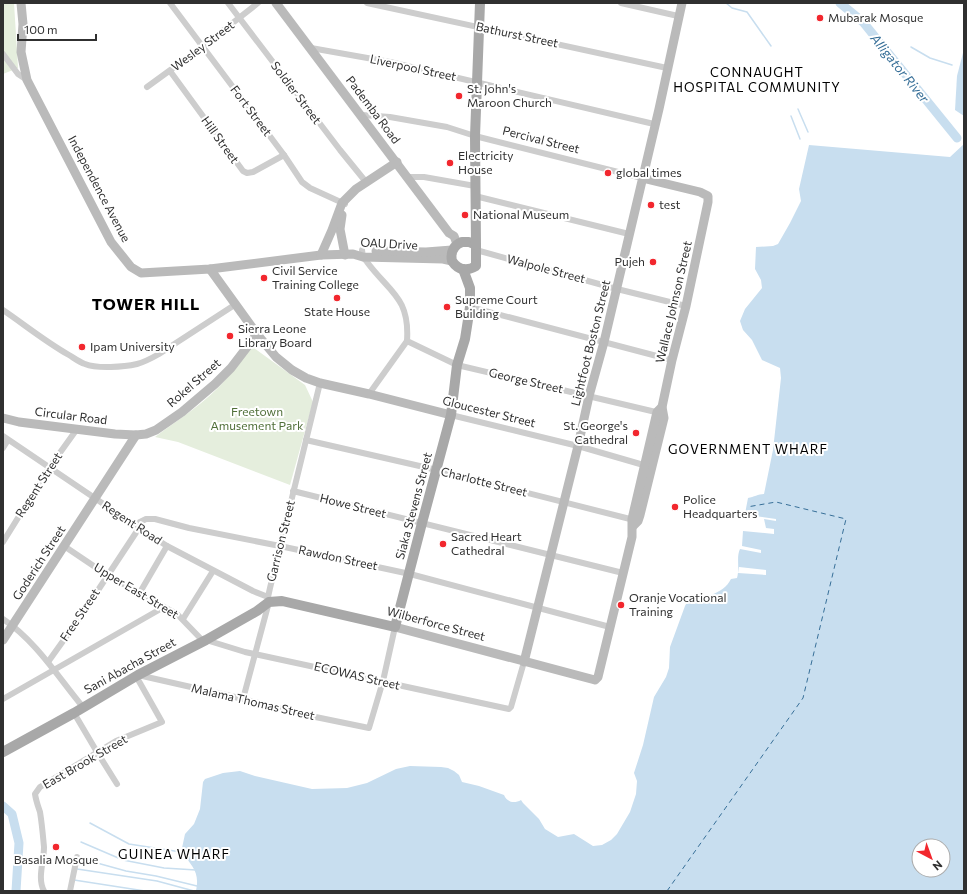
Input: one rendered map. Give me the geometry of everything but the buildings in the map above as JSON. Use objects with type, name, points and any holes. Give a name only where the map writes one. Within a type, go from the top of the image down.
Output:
[{"type":"main road","points":[[21,3],[23,24],[21,52],[27,80]]},
{"type":"main road","name":"Pademba Road","points":[[276,3],[362,115],[449,233],[458,234],[459,244]]},
{"type":"main road","points":[[476,221],[459,244],[452,261],[454,265],[463,270],[471,269],[476,266],[476,221],[475,191],[475,136],[480,3]]},
{"type":"main road","name":"Lightfoot Boston Street","points":[[524,662],[589,396],[617,289],[682,3]]},
{"type":"main road","name":"Independence Avenue","points":[[27,80],[111,242],[131,267],[141,273],[210,269],[321,255],[356,254]]},
{"type":"main road","points":[[321,255],[344,202],[351,192],[397,162]]},
{"type":"main road","name":"Percival Street","points":[[642,178],[700,192],[708,196],[708,202]]},
{"type":"main road","points":[[344,202],[340,229],[356,254]]},
{"type":"main road","name":"Wallace Johnson Street","points":[[595,680],[598,677],[632,537],[634,522],[686,306],[708,202]]},
{"type":"main road","points":[[459,244],[476,248]]},
{"type":"main road","name":"OAU Drive","points":[[356,254],[432,252],[459,244]]},
{"type":"main road","name":"OAU Drive","points":[[356,254],[452,261]]},
{"type":"main road","name":"Siaka Stevens Street","points":[[395,626],[452,415],[457,365],[465,339],[470,307],[470,288],[476,266]]},
{"type":"main road","name":"Gloucester Street","points":[[210,269],[257,334],[276,356],[292,370],[306,378],[320,383],[452,415]]},
{"type":"main road","name":"Siaka Stevens Street","points":[[463,270],[470,288]]},
{"type":"main road","name":"Rokel Street","points":[[136,435],[146,434],[156,430],[198,398],[231,368],[257,334]]},
{"type":"main road","name":"Circular Road","points":[[3,418],[19,422],[116,434],[136,435]]},
{"type":"main road","name":"Goderich Street","points":[[3,640],[136,435]]},
{"type":"main road","name":"Wilberforce Street","points":[[268,599],[395,626],[595,680]]},
{"type":"main road","name":"Sani Abacha Street","points":[[3,752],[137,676],[257,611],[268,599]]},
{"type":"street","name":"Fort Street","points":[[170,3],[306,185],[344,202]]},
{"type":"street","name":"Soldier Street","points":[[228,3],[335,144],[366,182]]},
{"type":"street","name":"Wesley Street","points":[[147,87],[202,47],[258,3]]},
{"type":"street","name":"Bathurst Street","points":[[367,3],[479,26],[667,68]]},
{"type":"street","points":[[621,3],[678,16]]},
{"type":"street","name":"Liverpool Street","points":[[311,48],[390,62],[476,81],[654,124]]},
{"type":"street","name":"Independence Avenue","points":[[3,54],[18,74],[27,80]]},
{"type":"street","name":"Hill Street","points":[[170,71],[242,171],[246,173],[253,172],[284,155]]},
{"type":"street","name":"Percival Street","points":[[362,115],[416,121],[447,127],[475,136],[642,178]]},
{"type":"street","points":[[408,177],[424,178],[475,191],[629,234]]},
{"type":"street","name":"Walpole Street","points":[[476,248],[617,289],[686,306]]},
{"type":"street","points":[[356,254],[397,295],[407,323],[407,341],[369,394]]},
{"type":"street","points":[[3,310],[38,335],[75,358],[89,365],[104,367],[136,364],[153,357],[236,304]]},
{"type":"street","points":[[470,307],[672,360]]},
{"type":"street","name":"George Street","points":[[407,341],[457,365],[589,396],[661,411]]},
{"type":"street","name":"Garrison Street","points":[[243,699],[320,383]]},
{"type":"street","name":"Gloucester Street","points":[[452,415],[578,446],[648,466]]},
{"type":"street","name":"Regent Street","points":[[3,542],[49,468],[77,428]]},
{"type":"street","points":[[3,448],[5,438]]},
{"type":"street","name":"Regent Road","points":[[5,438],[136,527],[167,546],[268,599]]},
{"type":"street","name":"Charlotte Street","points":[[306,440],[437,470],[564,502],[634,522]]},
{"type":"street","name":"Howe Street","points":[[293,491],[623,573]]},
{"type":"street","name":"Rawdon Street","points":[[136,527],[146,519],[155,519],[189,528],[410,574],[537,607],[610,628]]},
{"type":"street","name":"Free Street","points":[[48,662],[107,575],[136,527]]},
{"type":"street","name":"Upper East Street","points":[[64,546],[107,575],[183,619],[204,640]]},
{"type":"street","points":[[139,594],[167,546]]},
{"type":"street","points":[[183,619],[213,571]]},
{"type":"street","points":[[3,699],[164,607]]},
{"type":"street","points":[[3,619],[13,625],[32,643],[83,707]]},
{"type":"street","name":"Siaka Stevens Street","points":[[369,728],[383,681],[395,626]]},
{"type":"street","name":"ECOWAS Street","points":[[204,640],[255,654],[509,709]]},
{"type":"street","name":"Lightfoot Boston Street","points":[[509,709],[518,687],[524,662]]},
{"type":"street","name":"Malama Thomas Street","points":[[137,676],[243,699],[301,714],[369,728]]},
{"type":"street","name":"East Brook Street","points":[[44,891],[40,880],[44,848],[43,835],[35,794],[40,787],[97,752],[122,739],[162,722],[137,676]]},
{"type":"street","points":[[74,713],[117,784]]},
{"type":"street","points":[[70,891],[77,858]]},
{"type":"green space","points":[[3,3],[14,3],[18,68],[3,74]]},
{"type":"green space","name":"Freetown Amusement Park","points":[[250,345],[305,385],[313,402],[290,485],[178,442],[155,437],[211,395],[233,370]]},
{"type":"water","points":[[964,49],[964,116],[955,110],[957,76]]},
{"type":"water","points":[[964,144],[964,891],[196,891],[196,874],[182,852],[185,834],[194,824],[200,809],[203,782],[205,779],[223,773],[240,771],[255,776],[312,789],[347,788],[367,783],[396,769],[410,766],[448,768],[459,775],[462,782],[479,786],[504,795],[511,802],[521,800],[539,819],[545,829],[558,837],[574,834],[593,846],[602,845],[611,840],[617,834],[630,812],[636,794],[637,781],[634,773],[643,745],[654,697],[666,677],[669,668],[670,647],[687,602],[718,592],[723,589],[731,579],[737,578],[738,556],[740,549],[761,553],[761,550],[742,546],[743,531],[774,534],[774,529],[766,528],[764,519],[776,521],[776,519],[755,516],[744,519],[748,498],[764,494],[773,450],[781,378],[780,368],[762,360],[752,340],[743,330],[740,321],[745,309],[762,288],[761,280],[755,269],[756,247],[773,246],[778,244],[801,201],[799,189],[809,145],[950,157]]},
{"type":"pier","points":[[739,567],[766,570],[766,575],[738,573]]},
{"type":"waterway","points":[[726,3],[732,8],[747,12],[771,46]]},
{"type":"waterway","name":"Alligator River","points":[[840,3],[863,22],[957,138]]},
{"type":"waterway","points":[[911,47],[930,58],[952,65]]},
{"type":"waterway","points":[[798,109],[808,132]]},
{"type":"waterway","points":[[791,116],[800,139]]},
{"type":"waterway","points":[[3,806],[12,814],[19,843],[16,891]]},
{"type":"waterway","points":[[90,823],[129,844],[181,852],[186,857]]},
{"type":"waterway","points":[[81,842],[123,860],[164,868],[196,870]]},
{"type":"waterway","points":[[79,858],[126,871],[156,876],[197,886]]},
{"type":"waterway","points":[[77,869],[157,881],[194,891]]},
{"type":"waterway","points":[[74,880],[145,891]]},
{"type":"ferry route","points":[[667,891],[803,698],[846,519],[776,502],[747,507]]},
{"type":"place","name":"Mubarak Mosque","points":[[820,18]]},
{"type":"place","name":"St. John's Maroon Church","points":[[459,96]]},
{"type":"place","name":"Electricity House","points":[[450,163]]},
{"type":"place","name":"global times","points":[[608,173]]},
{"type":"place","name":"test","points":[[651,205]]},
{"type":"place","name":"National Museum","points":[[465,215]]},
{"type":"place","name":"Pujeh","points":[[653,262]]},
{"type":"place","name":"Civil Service Training College","points":[[264,278]]},
{"type":"place","name":"State House","points":[[337,298]]},
{"type":"place","name":"Supreme Court Building","points":[[447,307]]},
{"type":"place","name":"Sierra Leone Library Board","points":[[230,336]]},
{"type":"place","name":"Ipam University","points":[[82,347]]},
{"type":"place","name":"St. George's Cathedral","points":[[636,433]]},
{"type":"place","name":"Police Headquarters","points":[[675,507]]},
{"type":"place","name":"Sacred Heart Cathedral","points":[[443,544]]},
{"type":"place","name":"Oranje Vocational Training","points":[[621,605]]},
{"type":"place","name":"Basalia Mosque","points":[[56,847]]},
{"type":"district","name":"CONNAUGHT HOSPITAL COMMUNITY","points":[[757,80]]},
{"type":"district","name":"TOWER HILL","points":[[146,304]]},
{"type":"district","name":"GOVERNMENT WHARF","points":[[748,449]]},
{"type":"district","name":"GUINEA WHARF","points":[[174,854]]}]
